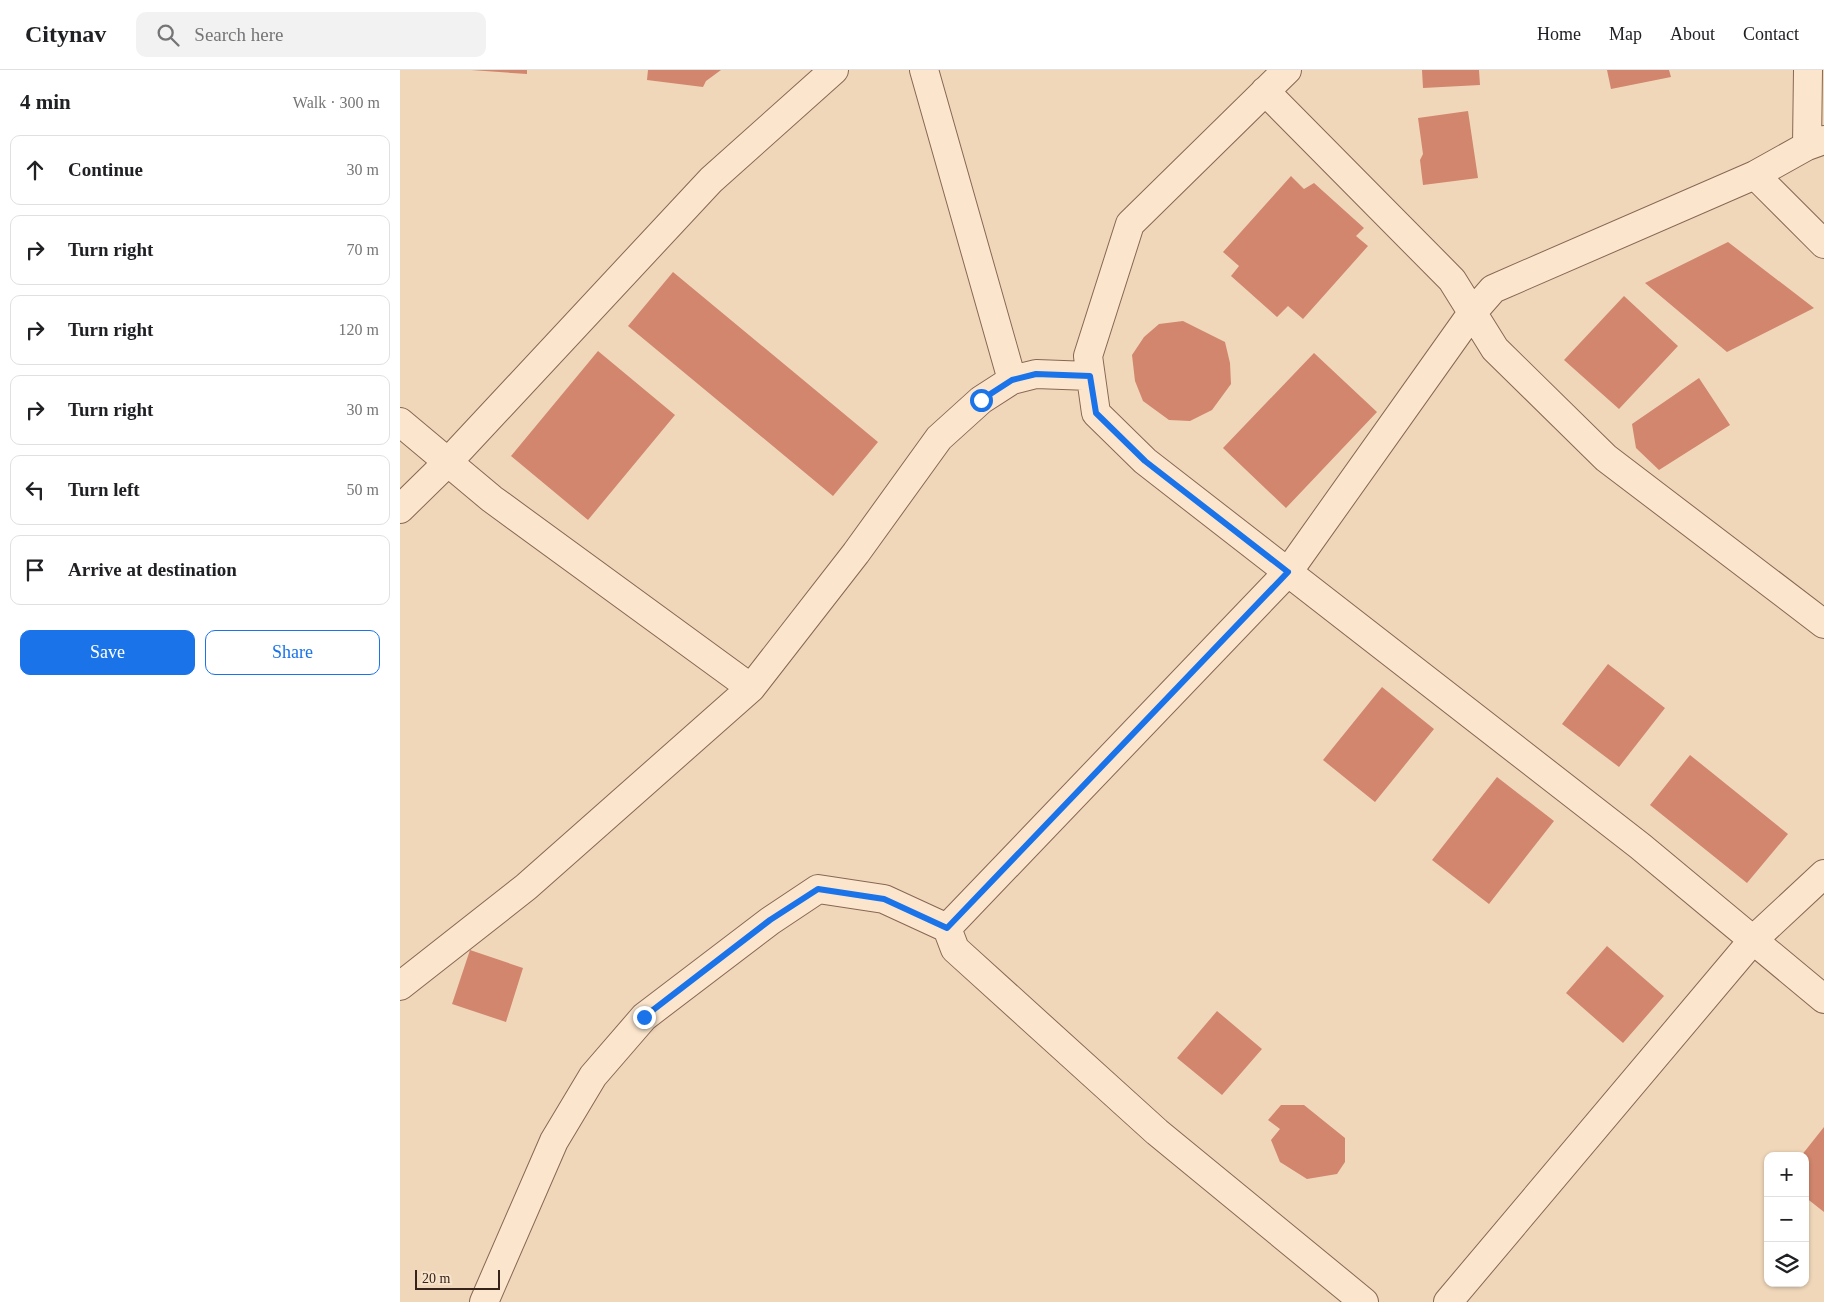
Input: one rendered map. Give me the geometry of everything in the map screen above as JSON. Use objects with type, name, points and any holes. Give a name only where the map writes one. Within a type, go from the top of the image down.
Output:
[{"type":"street","points":[[400,509],[448,462],[711,180],[834,70]]},
{"type":"street","points":[[924,70],[1012,380]]},
{"type":"street","points":[[1287,70],[1130,224],[1088,356],[1096,413],[1145,461],[1640,846],[1824,999]]},
{"type":"street","points":[[947,928],[1288,572],[1472,313],[1493,289],[1754,175],[1816,143],[1808,70]]},
{"type":"street","points":[[1265,91],[1452,280],[1494,349],[1606,458],[1824,624]]},
{"type":"street","points":[[1754,175],[1824,244]]},
{"type":"street","points":[[400,986],[526,887],[751,688],[856,553],[940,438],[981,400],[1012,380],[1036,374],[1090,376]]},
{"type":"street","points":[[400,422],[492,499],[751,688]]},
{"type":"street","points":[[1448,1302],[1753,940],[1824,874]]},
{"type":"street","points":[[484,1302],[554,1141],[593,1076],[644,1017],[770,920],[818,889],[884,899],[947,928],[955,949],[1157,1132],[1364,1302]]},
{"type":"building","points":[[471,70],[527,70],[527,74]]},
{"type":"building","points":[[648,70],[721,70],[706,81],[703,87],[647,80]]},
{"type":"building","points":[[1422,70],[1479,70],[1480,85],[1423,88]]},
{"type":"building","points":[[1607,70],[1669,70],[1671,77],[1611,89]]},
{"type":"building","points":[[1468,111],[1478,178],[1423,185],[1420,160],[1423,154],[1418,118]]},
{"type":"building","points":[[1291,176],[1304,189],[1314,183],[1364,228],[1356,236],[1368,246],[1303,319],[1288,306],[1277,317],[1231,276],[1239,266],[1223,252]]},
{"type":"building","points":[[1728,242],[1814,308],[1727,352],[1645,283]]},
{"type":"building","points":[[673,272],[878,442],[833,496],[628,326]]},
{"type":"building","points":[[1624,296],[1678,346],[1619,409],[1564,360]]},
{"type":"building","points":[[1183,321],[1225,342],[1230,363],[1231,384],[1212,410],[1190,421],[1169,420],[1143,401],[1135,381],[1132,355],[1144,337],[1159,324]]},
{"type":"building","points":[[598,351],[675,415],[588,520],[511,456]]},
{"type":"building","points":[[1314,353],[1377,412],[1286,508],[1223,448]]},
{"type":"building","points":[[1699,378],[1730,425],[1659,470],[1636,448],[1632,424]]},
{"type":"building","points":[[1608,664],[1665,708],[1619,767],[1562,724]]},
{"type":"building","points":[[1382,687],[1434,729],[1375,802],[1323,760]]},
{"type":"building","points":[[1690,755],[1788,834],[1747,883],[1650,805]]},
{"type":"building","points":[[1497,777],[1554,821],[1489,904],[1432,860]]},
{"type":"building","points":[[1607,946],[1664,996],[1623,1043],[1566,993]]},
{"type":"building","points":[[470,950],[523,968],[506,1022],[452,1004]]},
{"type":"building","points":[[1217,1011],[1262,1049],[1222,1095],[1177,1058]]},
{"type":"building","points":[[1281,1105],[1304,1105],[1345,1138],[1345,1162],[1337,1174],[1307,1179],[1280,1162],[1271,1140],[1280,1129],[1268,1120]]},
{"type":"building","points":[[1824,1127],[1824,1212],[1809,1200],[1809,1152],[1804,1152]]},
{"type":"route","points":[[644,1017],[770,920],[818,889],[884,899],[947,928],[1288,572],[1145,461],[1096,413],[1090,376],[1036,374],[1012,380],[981,400]]}]
